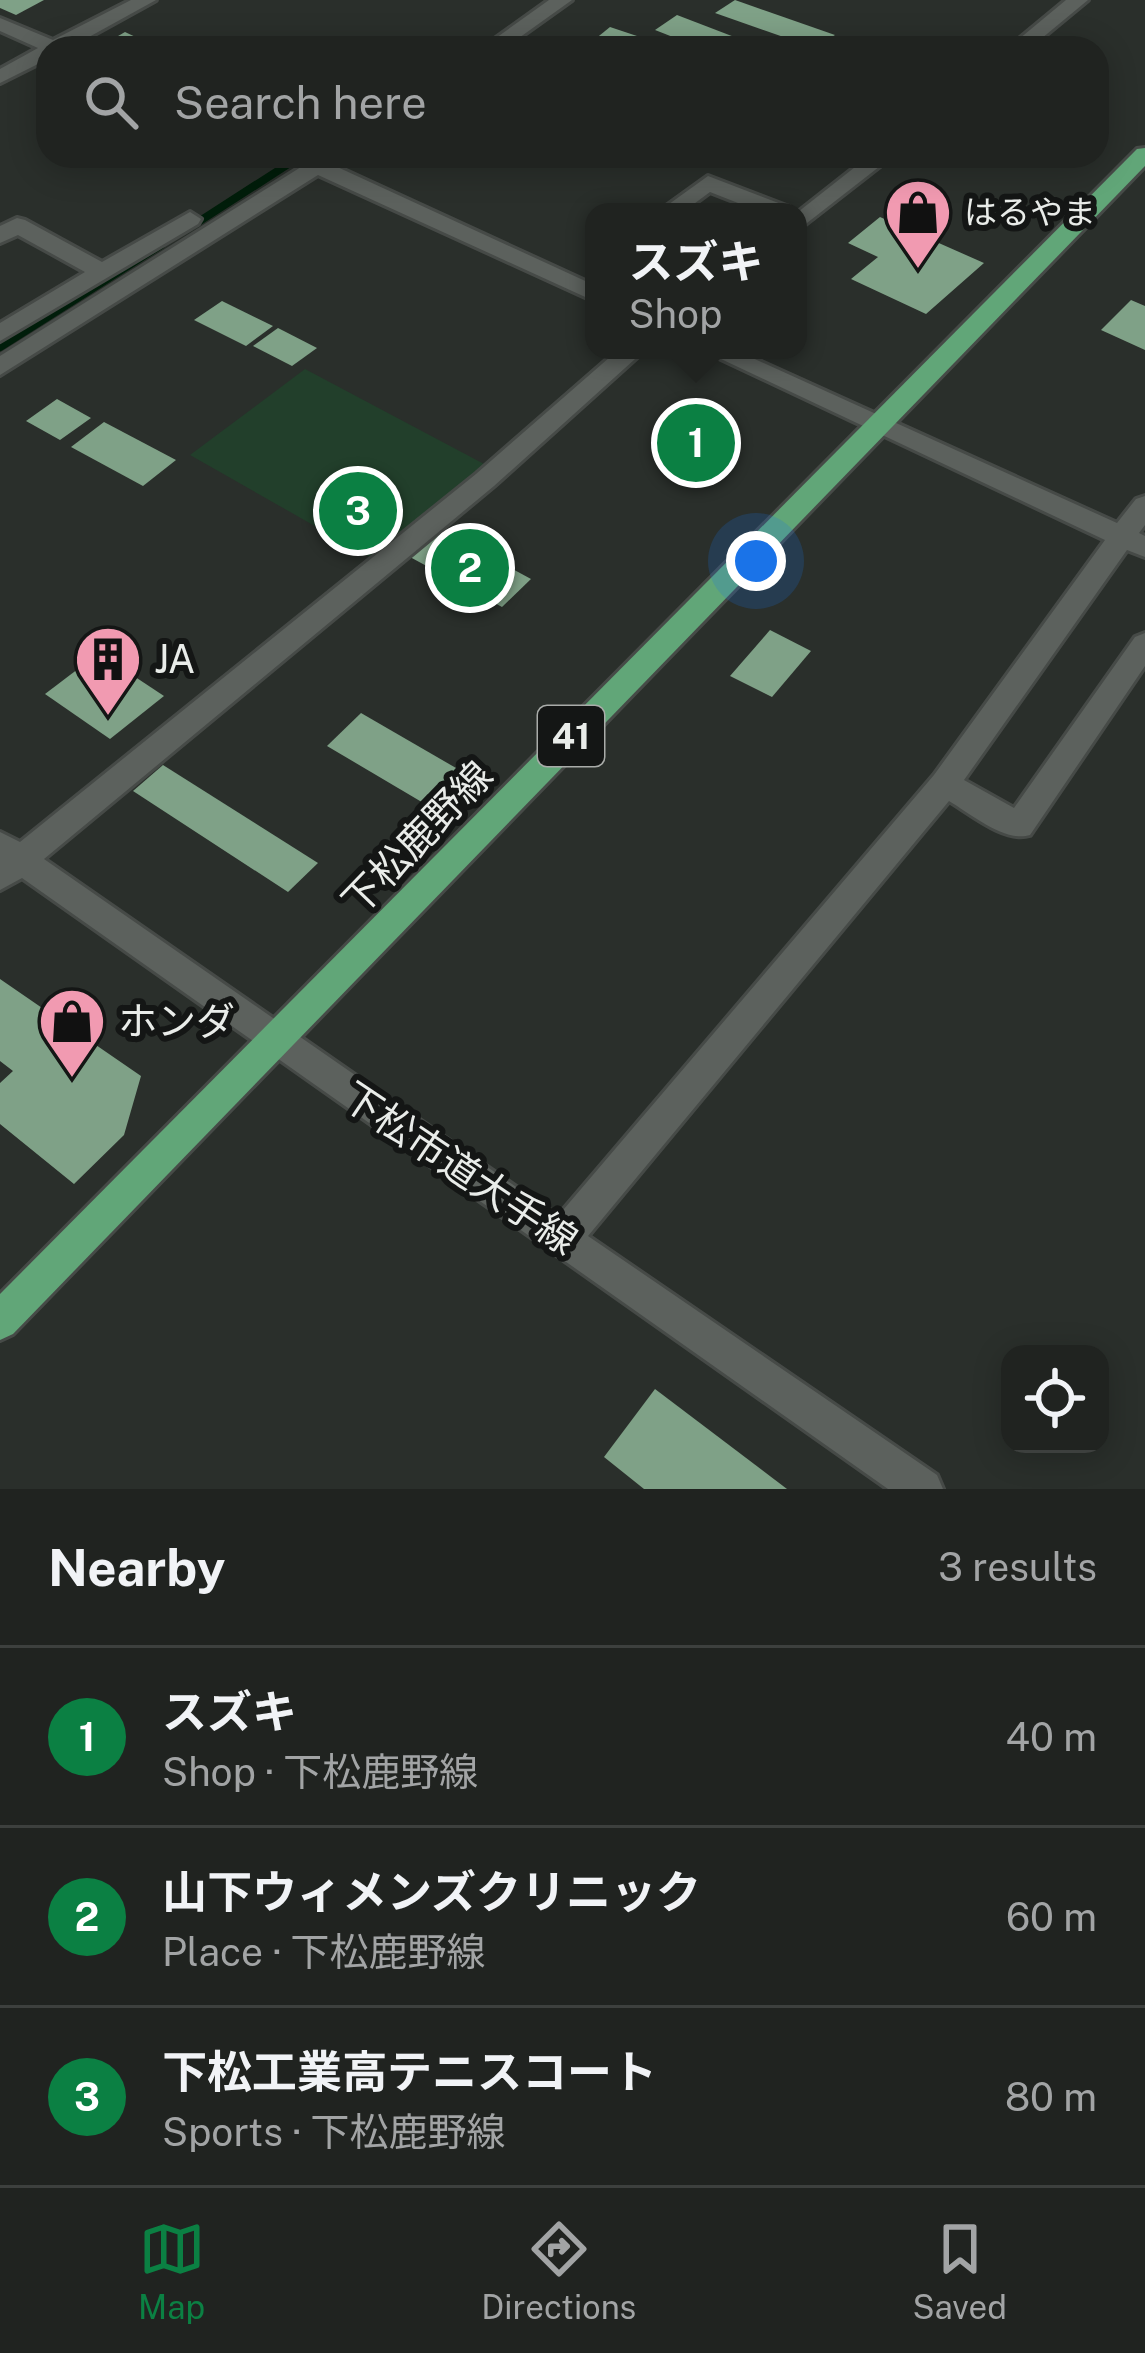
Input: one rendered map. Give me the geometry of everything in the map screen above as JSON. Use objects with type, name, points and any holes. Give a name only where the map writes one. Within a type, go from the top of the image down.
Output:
[{"type":"main road","name":"下松鹿野線","points":[[0,1321],[1145,154]]},
{"type":"street","points":[[77,36],[146,0]]},
{"type":"street","points":[[510,36],[562,0]]},
{"type":"street","points":[[1033,36],[1078,0]]},
{"type":"street","points":[[0,24],[36,41]]},
{"type":"street","points":[[0,77],[36,58]]},
{"type":"street","points":[[0,367],[302,168]]},
{"type":"street","points":[[335,168],[585,290]]},
{"type":"street","points":[[807,209],[865,168]]},
{"type":"street","points":[[681,203],[708,183],[758,203]]},
{"type":"street","points":[[0,333],[190,219]]},
{"type":"street","points":[[0,236],[17,225],[101,271]]},
{"type":"street","points":[[7,860],[485,480],[623,359]]},
{"type":"street","points":[[733,359],[1132,541]]},
{"type":"street","points":[[563,1238],[945,784],[1132,541],[1145,505]]},
{"type":"street","points":[[945,784],[1019,826],[1145,644]]},
{"type":"street","name":"下松市道大手線","points":[[7,860],[923,1489]]},
{"type":"green space","points":[[305,369],[484,464],[371,558],[190,455]]},
{"type":"building","points":[[0,0],[44,0],[16,15],[0,8]]},
{"type":"building","points":[[735,0],[835,35],[781,36],[715,13]]},
{"type":"building","points":[[677,15],[732,36],[670,36],[655,30]]},
{"type":"building","points":[[610,27],[637,36],[599,36]]},
{"type":"building","name":"はるやま","points":[[880,217],[984,263],[926,314],[851,279],[878,257],[848,243]]},
{"type":"building","points":[[1131,300],[1145,306],[1145,350],[1101,330]]},
{"type":"building","points":[[222,301],[273,326],[246,346],[194,320]]},
{"type":"building","points":[[278,328],[317,348],[292,366],[253,346]]},
{"type":"building","points":[[57,399],[91,418],[60,440],[26,421]]},
{"type":"building","points":[[706,414],[735,429],[686,473],[657,457]]},
{"type":"building","points":[[104,422],[176,460],[143,486],[71,447]]},
{"type":"building","points":[[440,530],[531,579],[502,607],[410,557]]},
{"type":"building","points":[[770,630],[811,651],[772,697],[730,676]]},
{"type":"building","name":"JA","points":[[99,653],[164,696],[110,739],[45,694]]},
{"type":"building","points":[[361,713],[475,779],[442,814],[327,746]]},
{"type":"building","points":[[163,765],[318,863],[288,892],[133,791]]},
{"type":"building","name":"ホンダ","points":[[0,979],[141,1076],[124,1135],[74,1184],[0,1124],[0,1083],[13,1071],[0,1061]]},
{"type":"building","points":[[655,1389],[787,1489],[644,1489],[604,1457]]},
{"type":"waterway","points":[[192,226],[282,168]]},
{"type":"waterway","points":[[0,347],[161,245]]},
{"type":"place","name":"はるやま","points":[[918,271]]},
{"type":"place","name":"スズキ","points":[[696,443]]},
{"type":"place","name":"下松工業高テニスコート","points":[[358,511]]},
{"type":"place","name":"山下ウィメンズクリニック","points":[[470,568]]},
{"type":"place","name":"JA","points":[[108,718]]},
{"type":"place","name":"ホンダ","points":[[72,1080]]}]
